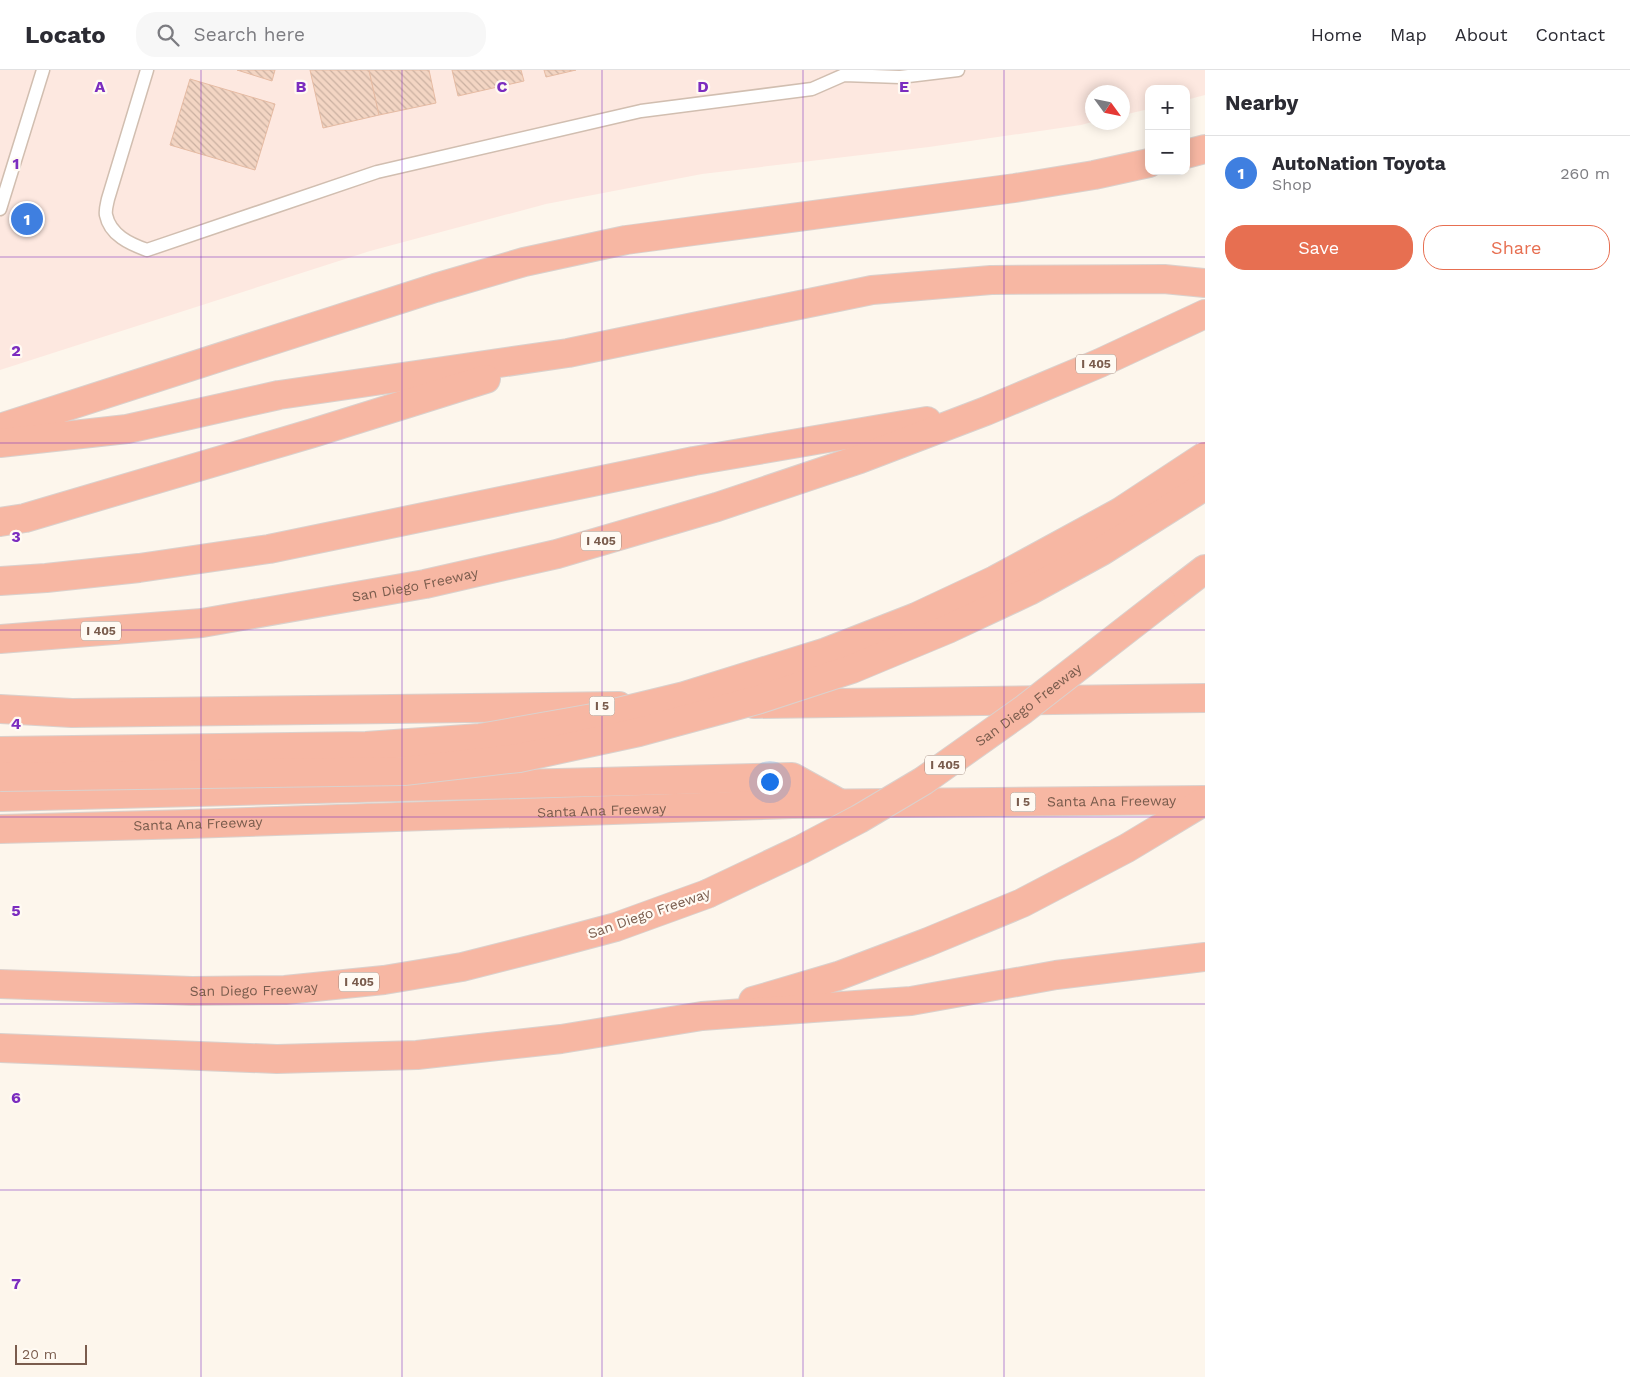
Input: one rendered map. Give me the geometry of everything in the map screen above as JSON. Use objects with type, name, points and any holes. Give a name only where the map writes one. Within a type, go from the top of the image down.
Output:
[{"type":"highway","points":[[1190,153],[1205,149]]},
{"type":"highway","points":[[0,428],[435,288],[524,262],[626,240],[1015,188],[1094,175],[1145,164]]},
{"type":"highway","points":[[0,443],[127,429],[280,395],[568,353],[872,290],[992,280],[1164,279],[1205,283]]},
{"type":"highway","name":"San Diego Freeway","points":[[0,639],[202,623],[425,584],[557,554],[717,507],[860,460],[986,411],[1100,363],[1205,314]]},
{"type":"highway","points":[[0,522],[25,518],[313,433],[568,353]]},
{"type":"highway","points":[[0,581],[139,568],[269,549],[694,461],[986,411]]},
{"type":"highway","points":[[0,751],[366,746],[471,739],[593,718],[675,698],[826,652],[916,617],[995,580],[1120,512],[1205,456]]},
{"type":"highway","points":[[0,777],[404,771],[519,758],[639,732],[757,700],[842,672],[948,628],[1029,591],[1102,550],[1205,486]]},
{"type":"highway","name":"San Diego Freeway","points":[[0,984],[192,991],[285,990],[384,980],[462,967],[616,927],[707,894],[802,849],[859,819],[923,781],[1023,710],[1205,568]]},
{"type":"highway","name":"I 5","points":[[0,709],[72,713],[1205,698]]},
{"type":"highway","points":[[0,797],[792,777],[840,804]]},
{"type":"highway","points":[[702,1016],[838,976],[928,942],[1022,903],[1127,848],[1205,800]]},
{"type":"highway","name":"Santa Ana Freeway","points":[[0,829],[840,804],[1205,800]]},
{"type":"highway","points":[[0,1048],[278,1059],[417,1055],[561,1039],[702,1016],[911,1001],[1056,975],[1205,957]]},
{"type":"lane","points":[[0,210],[43,70]]},
{"type":"lane","points":[[147,70],[108,199],[106,214],[112,228],[120,237],[133,245],[147,250],[377,172],[640,111],[812,89],[844,73],[900,77],[958,70]]},
{"type":"shaded area","points":[[0,70],[1205,70],[1205,95],[1190,99],[1190,85],[1145,85],[1145,110],[1130,113],[1130,85],[1085,85],[1085,124],[1081,125],[929,147],[702,174],[546,204],[370,251],[0,370]]},
{"type":"building","points":[[237,70],[275,70],[272,81]]},
{"type":"building","points":[[310,70],[369,70],[379,115],[323,128]]},
{"type":"building","points":[[369,70],[429,70],[436,103],[379,115]]},
{"type":"building","points":[[452,70],[521,70],[524,81],[458,96]]},
{"type":"building","points":[[544,70],[576,70],[546,77]]},
{"type":"building","points":[[190,79],[275,104],[255,170],[170,145]]},
{"type":"place","name":"AutoNation Toyota","points":[[27,219]]}]
